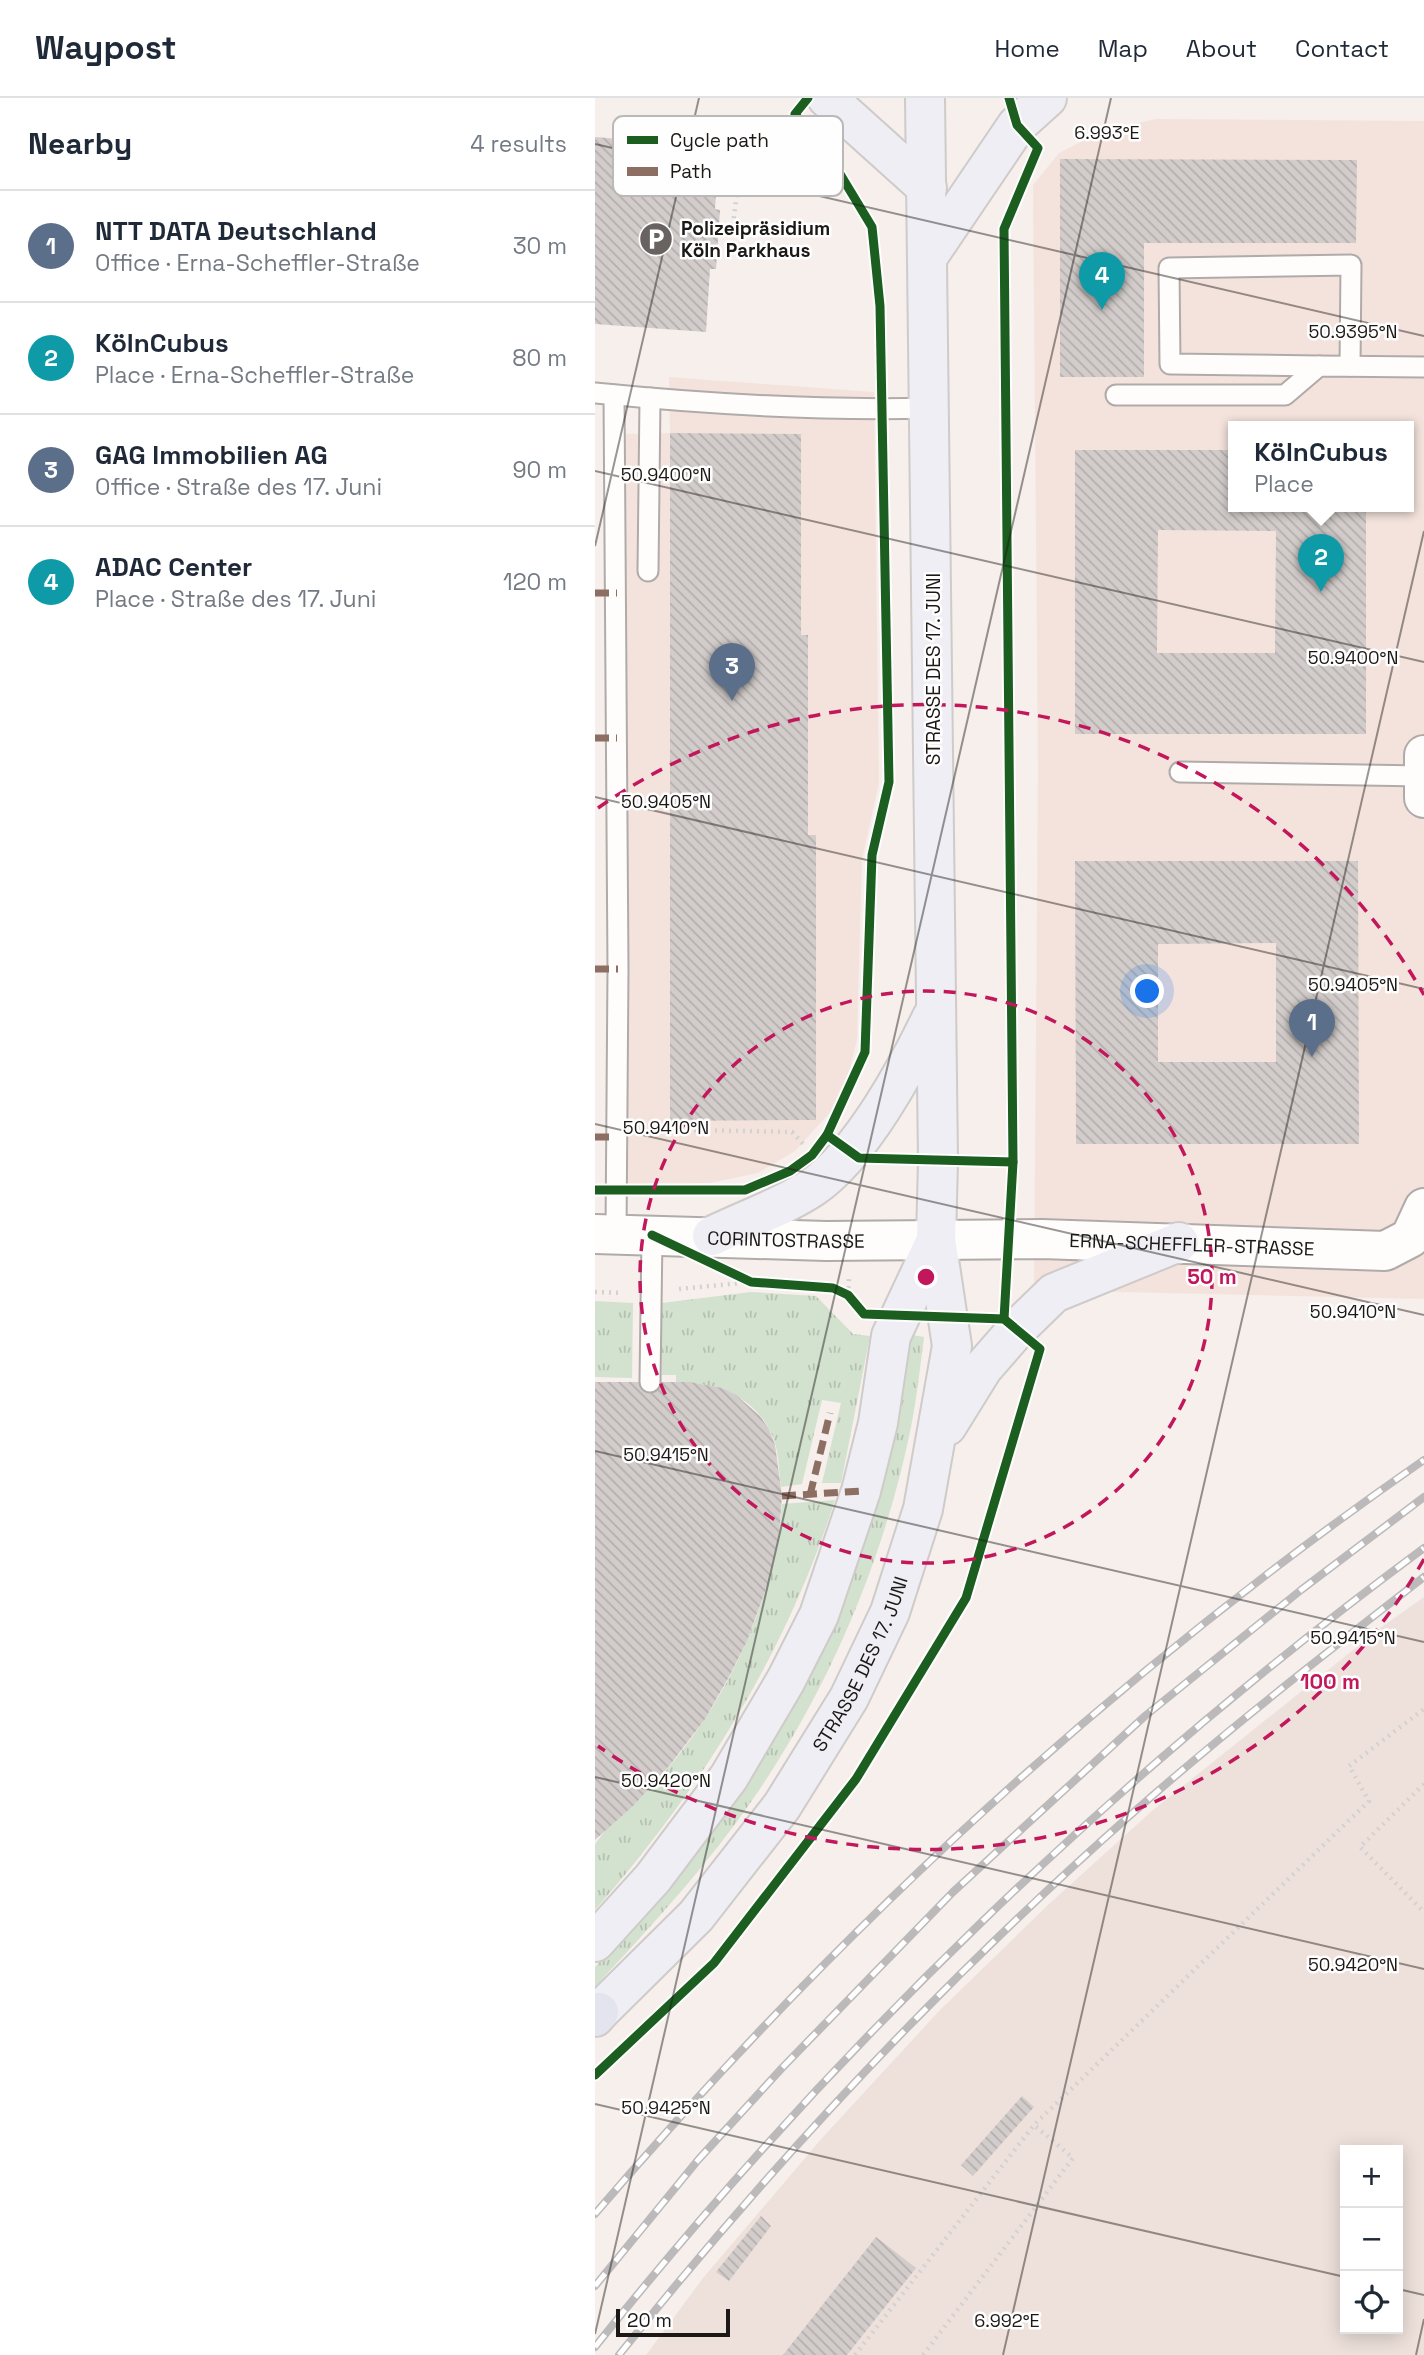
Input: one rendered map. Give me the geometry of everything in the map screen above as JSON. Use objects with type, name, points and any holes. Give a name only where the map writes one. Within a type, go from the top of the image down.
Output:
[{"type":"main road","name":"STRASSE DES 17. JUNI","points":[[596,2015],[697,1916],[782,1806],[849,1698],[890,1612],[923,1509],[937,1443],[952,1346],[936,1240],[938,1161],[934,1012],[931,408],[925,98]]},
{"type":"main road","points":[[929,255],[1017,125],[1047,98]]},
{"type":"main road","points":[[843,129],[927,188]]},
{"type":"main road","points":[[719,1253],[813,1186],[849,1151],[891,1094],[934,1012]]},
{"type":"main road","name":"STRASSE DES 17. JUNI","points":[[595,1942],[653,1878],[729,1777],[786,1681],[819,1615],[861,1491],[878,1423],[891,1336],[936,1240]]},
{"type":"main road","points":[[937,1443],[959,1403],[983,1368],[1017,1329],[1054,1293],[1178,1242]]},
{"type":"street","points":[[1424,755],[1424,797]]},
{"type":"street","name":"ERNA-SCHEFFLER-STRASSE","points":[[936,1240],[1178,1242],[1385,1251],[1410,1238],[1424,1208]]},
{"type":"street","name":"CORINTOSTRASSE","points":[[621,1234],[719,1253],[826,1241],[936,1240]]},
{"type":"lane","points":[[1350,366],[1350,265],[1169,268],[1170,364],[1424,367]]},
{"type":"lane","points":[[1116,395],[1285,395],[1319,366]]},
{"type":"lane","points":[[650,1382],[621,1234],[604,394],[881,410],[931,408]]},
{"type":"lane","points":[[648,571],[650,398]]},
{"type":"lane","points":[[1180,772],[1424,776]]},
{"type":"path","points":[[732,232],[737,196]]},
{"type":"path","points":[[617,1129],[792,1132],[813,1155]]},
{"type":"path","points":[[719,1253],[751,1282]]},
{"type":"path","points":[[855,2355],[1034,2125],[1369,1801],[1349,1766],[1424,1709]]},
{"type":"path","points":[[1424,1784],[1360,1847],[1424,1912]]},
{"type":"path","points":[[923,2355],[1073,2158],[1034,2125]]},
{"type":"shaded area","points":[[1156,119],[1424,121],[1424,1299],[1034,1290],[1038,770],[1033,185],[1059,153],[1102,131]]},
{"type":"shaded area","points":[[669,377],[874,392],[879,783],[862,860],[857,1040],[846,1084],[833,1109],[795,1151],[758,1173],[710,1183],[626,1184],[626,434],[670,433]]},
{"type":"shaded area","points":[[1424,1597],[1424,2355],[646,2355],[703,2278],[823,2137],[940,2010],[1049,1904],[1153,1810],[1383,1626]]},
{"type":"green space","points":[[751,1292],[816,1296],[853,1334],[870,1336],[841,1483],[822,1483],[841,1403],[822,1400],[802,1484],[781,1487],[775,1443],[760,1415],[749,1404],[708,1385],[676,1382],[676,1375],[662,1375],[662,1303]]},
{"type":"green space","points":[[595,1301],[633,1303],[632,1378],[595,1377]]},
{"type":"green space","points":[[912,1335],[924,1337],[913,1416],[900,1475],[870,1572],[830,1665],[782,1754],[737,1822],[678,1894],[595,1987],[595,1967],[666,1891],[832,1626],[880,1493],[897,1425]]},
{"type":"green space","points":[[835,1500],[792,1612],[736,1717],[705,1768],[670,1817],[595,1910],[595,1845],[610,1825],[669,1767],[712,1708],[730,1677],[759,1610],[777,1540],[782,1504]]},
{"type":"building","name":"Polizeipräsidium Köln Parkhaus","points":[[595,137],[613,138],[613,196],[716,196],[715,209],[720,210],[716,269],[710,269],[706,332],[595,324]]},
{"type":"building","points":[[1060,159],[1357,160],[1356,243],[1144,243],[1144,377],[1060,377]]},
{"type":"building","points":[[670,433],[801,434],[801,635],[808,635],[808,835],[816,835],[816,1120],[670,1121]]},
{"type":"building","points":[[1075,450],[1228,450],[1228,512],[1366,512],[1366,734],[1075,734]],"holes":[[[1158,530],[1276,531],[1275,653],[1157,653]]]},
{"type":"building","points":[[1075,861],[1358,861],[1359,1144],[1076,1144]],"holes":[[[1276,943],[1276,1062],[1158,1062],[1158,944]]]},
{"type":"building","points":[[595,1382],[690,1382],[722,1388],[736,1395],[760,1416],[769,1429],[775,1445],[782,1496],[779,1534],[767,1586],[747,1641],[730,1675],[705,1719],[670,1765],[634,1805],[595,1840]]},
{"type":"building","points":[[1022,2096],[1034,2107],[973,2176],[961,2165]]},
{"type":"building","points":[[761,2216],[771,2226],[729,2281],[716,2272]]},
{"type":"building","points":[[876,2237],[916,2268],[847,2355],[783,2355]]},
{"type":"railway","points":[[595,2214],[784,2006],[985,1810],[1090,1717],[1198,1628],[1310,1542],[1424,1460]]},
{"type":"railway","points":[[595,2286],[698,2160],[782,2068],[953,1892],[1145,1716],[1301,1590],[1424,1497]]},
{"type":"railway","points":[[595,2347],[687,2236],[782,2128],[881,2022],[983,1921],[1089,1822],[1198,1727],[1309,1635],[1424,1548]]},
{"type":"railway","points":[[619,2355],[678,2282],[801,2141],[930,2004],[997,1938],[1170,1781],[1424,1577]]},
{"type":"marked path","points":[[595,593],[617,593]]},
{"type":"marked path","points":[[595,738],[617,738]]},
{"type":"marked path","points":[[595,969],[618,969]]},
{"type":"marked path","points":[[595,1137],[616,1137]]},
{"type":"marked path","points":[[810,1495],[830,1413]]},
{"type":"marked path","points":[[782,1496],[861,1491]]},
{"type":"cycle path","points":[[797,116],[795,114],[808,98]]},
{"type":"cycle path","points":[[1004,1319],[1013,1162],[1004,229],[1038,148],[1017,125],[1009,98]]},
{"type":"cycle path","points":[[595,1190],[745,1190],[790,1171],[812,1155],[827,1135],[865,1052],[872,855],[889,782],[880,306],[872,227],[843,179]]},
{"type":"cycle path","points":[[827,1135],[859,1158],[1013,1162]]},
{"type":"cycle path","points":[[595,2075],[714,1963],[856,1779],[966,1598],[1040,1349],[1004,1319],[864,1314],[848,1295],[833,1288],[751,1282],[652,1235]]},
{"type":"place","name":"Polizeipräsidium Köln Parkhaus","points":[[656,239]]},
{"type":"place","name":"ADAC Center","points":[[1102,310]]},
{"type":"place","name":"KölnCubus","points":[[1321,592]]},
{"type":"place","name":"GAG Immobilien AG","points":[[732,701]]},
{"type":"place","name":"NTT DATA Deutschland","points":[[1312,1057]]}]
